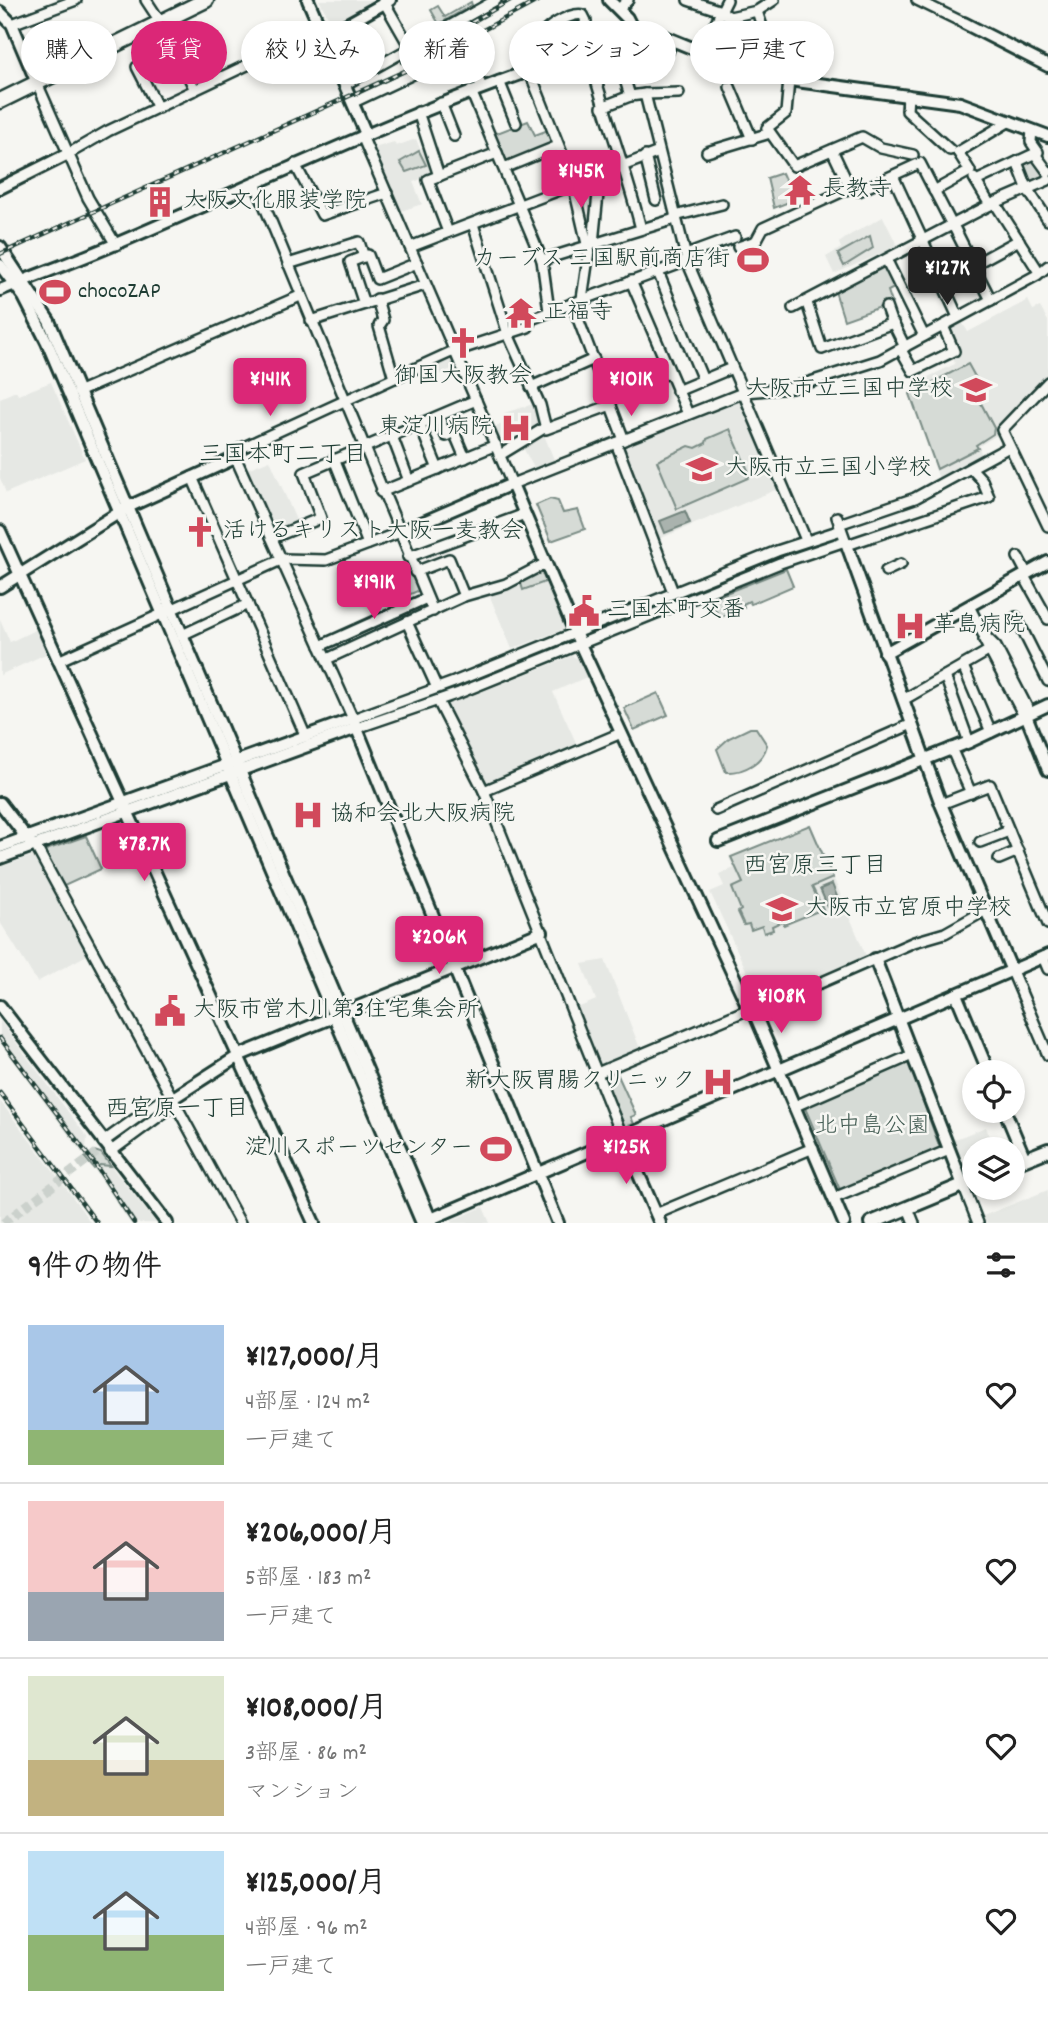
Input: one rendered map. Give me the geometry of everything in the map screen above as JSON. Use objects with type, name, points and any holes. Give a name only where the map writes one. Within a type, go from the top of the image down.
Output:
[{"type":"highway","points":[[164,21],[206,0]]},
{"type":"highway","points":[[0,101],[33,84]]},
{"type":"main road","points":[[1025,1160],[1048,1150]]},
{"type":"main road","points":[[871,1223],[962,1185]]},
{"type":"street","points":[[12,24],[76,0]]},
{"type":"street","points":[[146,0],[159,21]]},
{"type":"street","points":[[308,0],[319,21]]},
{"type":"street","points":[[460,21],[496,0]]},
{"type":"street","points":[[609,0],[627,21]]},
{"type":"street","points":[[619,9],[628,0]]},
{"type":"street","points":[[688,0],[721,11],[730,17],[757,10],[774,0]]},
{"type":"street","points":[[716,21],[727,0]]},
{"type":"street","points":[[917,0],[1048,66]]},
{"type":"street","points":[[348,21],[386,1],[399,26]]},
{"type":"street","points":[[757,10],[760,21]]},
{"type":"street","points":[[0,12],[12,24],[21,45]]},
{"type":"street","points":[[572,14],[583,15],[586,21],[583,27],[548,41],[549,63],[540,43],[543,34],[572,14]]},
{"type":"street","points":[[0,188],[158,108],[241,70]]},
{"type":"street","points":[[0,290],[116,245],[364,134],[509,77]]},
{"type":"street","points":[[354,102],[399,81]]},
{"type":"street","points":[[499,81],[516,124]]},
{"type":"street","points":[[38,84],[88,198],[116,245]]},
{"type":"street","points":[[146,84],[158,108]]},
{"type":"street","points":[[192,84],[195,90]]},
{"type":"street","points":[[346,84],[425,285],[456,351],[580,644],[779,1070],[844,1223]]},
{"type":"street","points":[[475,84],[497,153],[542,260],[549,311]]},
{"type":"street","points":[[534,84],[573,184],[590,244]]},
{"type":"street","points":[[596,84],[602,107],[625,165],[641,229]]},
{"type":"street","points":[[626,84],[630,96]]},
{"type":"street","points":[[789,84],[786,113],[768,125],[794,166],[862,137],[881,148],[913,155]]},
{"type":"street","points":[[821,84],[960,103],[1048,136]]},
{"type":"street","points":[[730,87],[752,139]]},
{"type":"street","points":[[602,107],[630,96],[679,93]]},
{"type":"street","points":[[645,94],[687,258],[809,552]]},
{"type":"street","points":[[908,95],[907,111],[950,150]]},
{"type":"street","points":[[441,103],[454,136]]},
{"type":"street","points":[[418,112],[439,176]]},
{"type":"street","points":[[1010,121],[958,152],[1039,272]]},
{"type":"street","points":[[976,181],[1035,153],[1038,150],[1031,142],[1032,130]]},
{"type":"street","points":[[707,152],[771,133]]},
{"type":"street","points":[[504,168],[558,146]]},
{"type":"street","points":[[832,150],[850,188]]},
{"type":"street","points":[[410,247],[659,152]]},
{"type":"street","points":[[448,232],[428,180],[497,153]]},
{"type":"street","points":[[1035,153],[1048,172]]},
{"type":"street","points":[[645,156],[656,200]]},
{"type":"street","points":[[1017,162],[1028,190],[1048,220]]},
{"type":"street","points":[[738,247],[756,241],[763,228],[850,188],[859,191],[894,178],[920,163],[991,300]]},
{"type":"street","points":[[295,164],[322,215],[387,193]]},
{"type":"street","points":[[934,191],[970,171]]},
{"type":"street","points":[[582,299],[598,194],[597,175]]},
{"type":"street","points":[[894,178],[958,317]]},
{"type":"street","points":[[793,308],[993,204],[1048,180]]},
{"type":"street","points":[[255,183],[398,533],[433,611]]},
{"type":"street","points":[[542,260],[722,204]]},
{"type":"street","points":[[473,224],[508,334],[546,427]]},
{"type":"street","points":[[558,1223],[327,659],[243,470],[233,459],[233,452],[456,351],[528,327],[531,318],[658,272],[735,237]]},
{"type":"street","points":[[973,265],[1019,240]]},
{"type":"street","points":[[288,264],[359,243],[364,257]]},
{"type":"street","points":[[0,247],[38,321],[124,509],[426,1222],[1046,956],[1048,969]]},
{"type":"street","points":[[364,303],[350,262],[368,255],[377,279],[417,264]]},
{"type":"street","points":[[887,261],[924,336]]},
{"type":"street","points":[[0,265],[19,283],[49,321],[124,509]]},
{"type":"street","points":[[58,661],[281,560],[326,560],[741,393],[791,388],[856,370],[903,348],[1048,266]]},
{"type":"street","points":[[658,272],[702,380]]},
{"type":"street","points":[[380,278],[383,320],[379,326],[394,378]]},
{"type":"street","points":[[631,281],[688,414]]},
{"type":"street","points":[[311,321],[425,285]]},
{"type":"street","points":[[78,392],[300,296]]},
{"type":"street","points":[[572,303],[610,401],[620,442],[677,604]]},
{"type":"street","points":[[807,303],[822,349],[892,324]]},
{"type":"street","points":[[886,307],[913,371],[954,351],[943,326]]},
{"type":"street","points":[[531,387],[594,359]]},
{"type":"street","points":[[677,391],[732,368]]},
{"type":"street","points":[[381,492],[464,458],[498,450],[669,372]]},
{"type":"street","points":[[1045,386],[1048,398]]},
{"type":"street","points":[[1045,386],[1002,430],[1048,527]]},
{"type":"street","points":[[272,538],[321,518],[304,473],[476,400]]},
{"type":"street","points":[[439,417],[446,436],[454,432],[464,458]]},
{"type":"street","points":[[420,425],[438,469]]},
{"type":"street","points":[[392,436],[409,481]]},
{"type":"street","points":[[0,858],[30,842],[354,724],[575,632],[806,541],[839,523],[915,498],[1009,447]]},
{"type":"street","points":[[0,587],[124,509],[233,459]]},
{"type":"street","points":[[334,459],[368,544]]},
{"type":"street","points":[[234,769],[306,737],[438,701],[809,552],[846,543],[989,497],[982,480],[971,468]]},
{"type":"street","points":[[192,477],[306,737]]},
{"type":"street","points":[[408,557],[525,514]]},
{"type":"street","points":[[839,523],[941,804],[1048,1055]]},
{"type":"street","points":[[0,531],[314,1223]]},
{"type":"street","points":[[1018,557],[1048,619]]},
{"type":"street","points":[[415,572],[449,559],[464,597]]},
{"type":"street","points":[[327,659],[464,597],[506,584],[546,562]]},
{"type":"street","points":[[886,653],[1048,562]]},
{"type":"street","points":[[748,563],[754,569],[753,574]]},
{"type":"street","points":[[886,571],[901,564]]},
{"type":"street","points":[[320,646],[427,598]]},
{"type":"street","points":[[182,635],[248,604]]},
{"type":"street","points":[[968,607],[1026,715]]},
{"type":"street","points":[[968,607],[983,634],[996,647],[1048,770]]},
{"type":"street","points":[[168,612],[182,635],[234,769]]},
{"type":"street","points":[[1016,617],[1048,681]]},
{"type":"street","points":[[407,622],[438,688]]},
{"type":"street","points":[[903,700],[990,650]]},
{"type":"street","points":[[963,666],[991,732]]},
{"type":"street","points":[[945,676],[969,742]]},
{"type":"street","points":[[438,701],[484,791],[542,932],[595,1074],[658,1219],[813,1148]]},
{"type":"street","points":[[718,841],[969,742],[1048,705]]},
{"type":"street","points":[[716,810],[912,724]]},
{"type":"street","points":[[484,791],[621,733]]},
{"type":"street","points":[[951,748],[971,793]]},
{"type":"street","points":[[941,804],[990,785],[1048,924]]},
{"type":"street","points":[[0,803],[30,842],[240,1223]]},
{"type":"street","points":[[980,842],[1009,831]]},
{"type":"street","points":[[0,847],[30,842]]},
{"type":"street","points":[[999,859],[1017,851]]},
{"type":"street","points":[[595,1074],[914,942],[945,933],[986,910]]},
{"type":"street","points":[[108,1141],[160,1101],[173,1098],[240,1055],[542,932]]},
{"type":"street","points":[[875,959],[949,1150],[962,1171]]},
{"type":"street","points":[[956,995],[984,1060]]},
{"type":"street","points":[[0,1006],[108,1141],[110,1152],[167,1223]]},
{"type":"street","points":[[795,1106],[912,1055]]},
{"type":"street","points":[[110,1152],[170,1108],[173,1098]]},
{"type":"street","points":[[834,1198],[949,1150]]},
{"type":"street","points":[[973,1200],[978,1223]]},
{"type":"street","points":[[908,1208],[914,1223]]},
{"type":"shaded area","points":[[319,0],[376,0],[340,21],[330,21]]},
{"type":"shaded area","points":[[371,139],[374,148],[394,142],[396,146],[416,139],[420,149],[428,147],[436,174],[413,182],[422,204],[398,212],[367,140]]},
{"type":"shaded area","points":[[883,217],[900,251],[884,260],[880,254],[834,274],[826,257],[841,248],[839,243],[850,235]]},
{"type":"shaded area","name":"大阪市立三国中学校","points":[[1028,300],[1033,310],[1040,307],[1048,321],[1048,377],[998,430],[999,434],[979,446],[982,457],[949,474],[950,477],[940,482],[909,394],[922,386],[920,381],[955,364],[944,327],[960,319],[968,332]]},
{"type":"shaded area","points":[[453,356],[458,366],[433,378],[428,365]]},
{"type":"shaded area","points":[[51,382],[85,459],[6,493],[0,478],[0,398],[16,391],[18,395]]},
{"type":"shaded area","name":"大阪市立三国小学校","points":[[739,399],[780,488],[659,539],[625,449],[626,445]]},
{"type":"shaded area","name":"東淀川病院","points":[[537,403],[543,423],[541,428],[502,453],[491,429],[505,422],[504,413]]},
{"type":"shaded area","name":"東淀川病院","points":[[542,430],[555,462],[535,470],[520,442]]},
{"type":"shaded area","points":[[270,460],[299,527],[274,536],[247,469]]},
{"type":"shaded area","points":[[685,511],[690,523],[665,533],[660,521]]},
{"type":"shaded area","points":[[520,578],[524,590],[548,581],[567,628],[512,649],[488,592]]},
{"type":"shaded area","points":[[0,619],[10,642],[37,629],[48,653],[0,675]]},
{"type":"shaded area","points":[[572,656],[582,660],[589,676],[553,692],[578,747],[485,786],[446,710],[448,705]]},
{"type":"shaded area","name":"大阪市立宮原中学校","points":[[811,824],[866,956],[762,1000],[710,892],[724,886],[719,875],[734,868],[729,857]]},
{"type":"shaded area","points":[[36,857],[89,954],[37,982],[0,922],[0,867]]},
{"type":"shaded area","points":[[832,884],[842,909],[831,914],[820,889]]},
{"type":"shaded area","points":[[605,960],[641,1051],[599,1069],[575,1009],[596,1000],[582,964]]},
{"type":"shaded area","points":[[0,1021],[87,1137],[86,1150],[82,1153],[0,1042]]},
{"type":"shaded area","points":[[0,1101],[69,1192],[91,1223],[0,1223]]},
{"type":"shaded area","points":[[986,1127],[990,1137],[962,1137],[960,1157],[953,1140]]},
{"type":"shaded area","points":[[100,1165],[111,1166],[156,1223],[130,1223],[94,1169]]},
{"type":"shaded area","points":[[1048,1190],[1048,1223],[986,1223],[983,1216]]},
{"type":"shaded area","points":[[483,1207],[490,1223],[451,1223],[452,1220]]},
{"type":"green space","points":[[471,2],[472,5],[444,21],[437,21],[431,10],[438,6],[445,17]]},
{"type":"green space","points":[[528,121],[535,135],[548,130],[554,146],[505,165],[492,135]]},
{"type":"green space","points":[[419,151],[426,165],[406,172],[400,162]]},
{"type":"green space","points":[[1033,156],[1048,176],[1031,184],[1019,163]]},
{"type":"green space","points":[[782,173],[794,200],[774,208],[767,178]]},
{"type":"green space","points":[[870,236],[873,248],[844,266],[838,254]]},
{"type":"green space","points":[[887,263],[898,286],[888,291],[892,303],[844,320],[835,291]]},
{"type":"green space","points":[[968,364],[979,384],[973,388],[994,428],[993,434],[976,445],[978,448],[937,469],[910,394]]},
{"type":"green space","points":[[730,429],[750,475],[677,509],[657,461],[689,446],[696,448],[706,443],[707,439]]},
{"type":"green space","points":[[550,499],[558,501],[563,513],[578,510],[585,529],[551,541],[536,505]]},
{"type":"green space","points":[[541,566],[548,581],[523,590],[519,577]]},
{"type":"green space","points":[[786,569],[793,586],[751,604],[749,601],[743,604],[744,607],[719,618],[711,599]]},
{"type":"green space","points":[[412,571],[420,590],[385,605],[377,586]]},
{"type":"green space","points":[[658,693],[668,715],[634,730],[624,708]]},
{"type":"green space","points":[[756,728],[767,745],[765,751],[752,765],[739,771],[726,772],[717,749],[729,738]]},
{"type":"green space","points":[[810,825],[833,878],[812,887],[823,909],[784,925],[783,921],[772,926],[773,930],[764,933],[762,926],[751,930],[749,924],[744,925],[738,912],[741,910],[732,888],[743,883],[731,857]]},
{"type":"green space","points":[[86,836],[101,869],[62,887],[45,855],[46,850]]},
{"type":"green space","name":"北中島公園","points":[[905,1061],[909,1063],[941,1151],[840,1190],[805,1108],[806,1103]]},
{"type":"green space","points":[[616,1071],[636,1115],[631,1117],[634,1124],[625,1127],[604,1078]]},
{"type":"green space","points":[[94,1151],[101,1153],[111,1166],[100,1165],[94,1169],[85,1158]]},
{"type":"tunnel","points":[[3,1223],[114,1140]]},
{"type":"railway","points":[[474,21],[510,0]]},
{"type":"railway","points":[[0,254],[418,65],[539,0]]},
{"type":"railway","points":[[0,1038],[94,1163],[134,1223]]},
{"type":"railway","points":[[0,1093],[97,1223]]},
{"type":"place","name":"長教寺","points":[[800,190]]},
{"type":"place","name":"大阪文化服装学院","points":[[160,202]]},
{"type":"place","name":"カーブス 三国駅前商店街","points":[[753,260]]},
{"type":"place","name":"chocoZAP","points":[[55,292]]},
{"type":"place","name":"正福寺","points":[[521,313]]},
{"type":"place","name":"御国大阪教会","points":[[463,343]]},
{"type":"place","name":"大阪市立三国中学校","points":[[976,390]]},
{"type":"place","name":"東淀川病院","points":[[516,428]]},
{"type":"place","name":"大阪市立三国小学校","points":[[702,469]]},
{"type":"place","name":"活けるキリスト大阪一麦教会","points":[[200,532]]},
{"type":"place","name":"三国本町交番","points":[[584,611]]},
{"type":"place","name":"革島病院","points":[[910,626]]},
{"type":"place","name":"協和会北大阪病院","points":[[308,815]]},
{"type":"place","name":"大阪市立宮原中学校","points":[[782,909]]},
{"type":"place","name":"大阪市営木川第3住宅集会所","points":[[170,1011]]},
{"type":"place","name":"新大阪胃腸クリニック","points":[[718,1082]]},
{"type":"place","name":"淀川スポーツセンター","points":[[496,1149]]},
{"type":"district","name":"三国本町二丁目","points":[[283,456]]},
{"type":"district","name":"西宮原三丁目","points":[[815,867]]},
{"type":"district","name":"西宮原一丁目","points":[[177,1110]]}]
